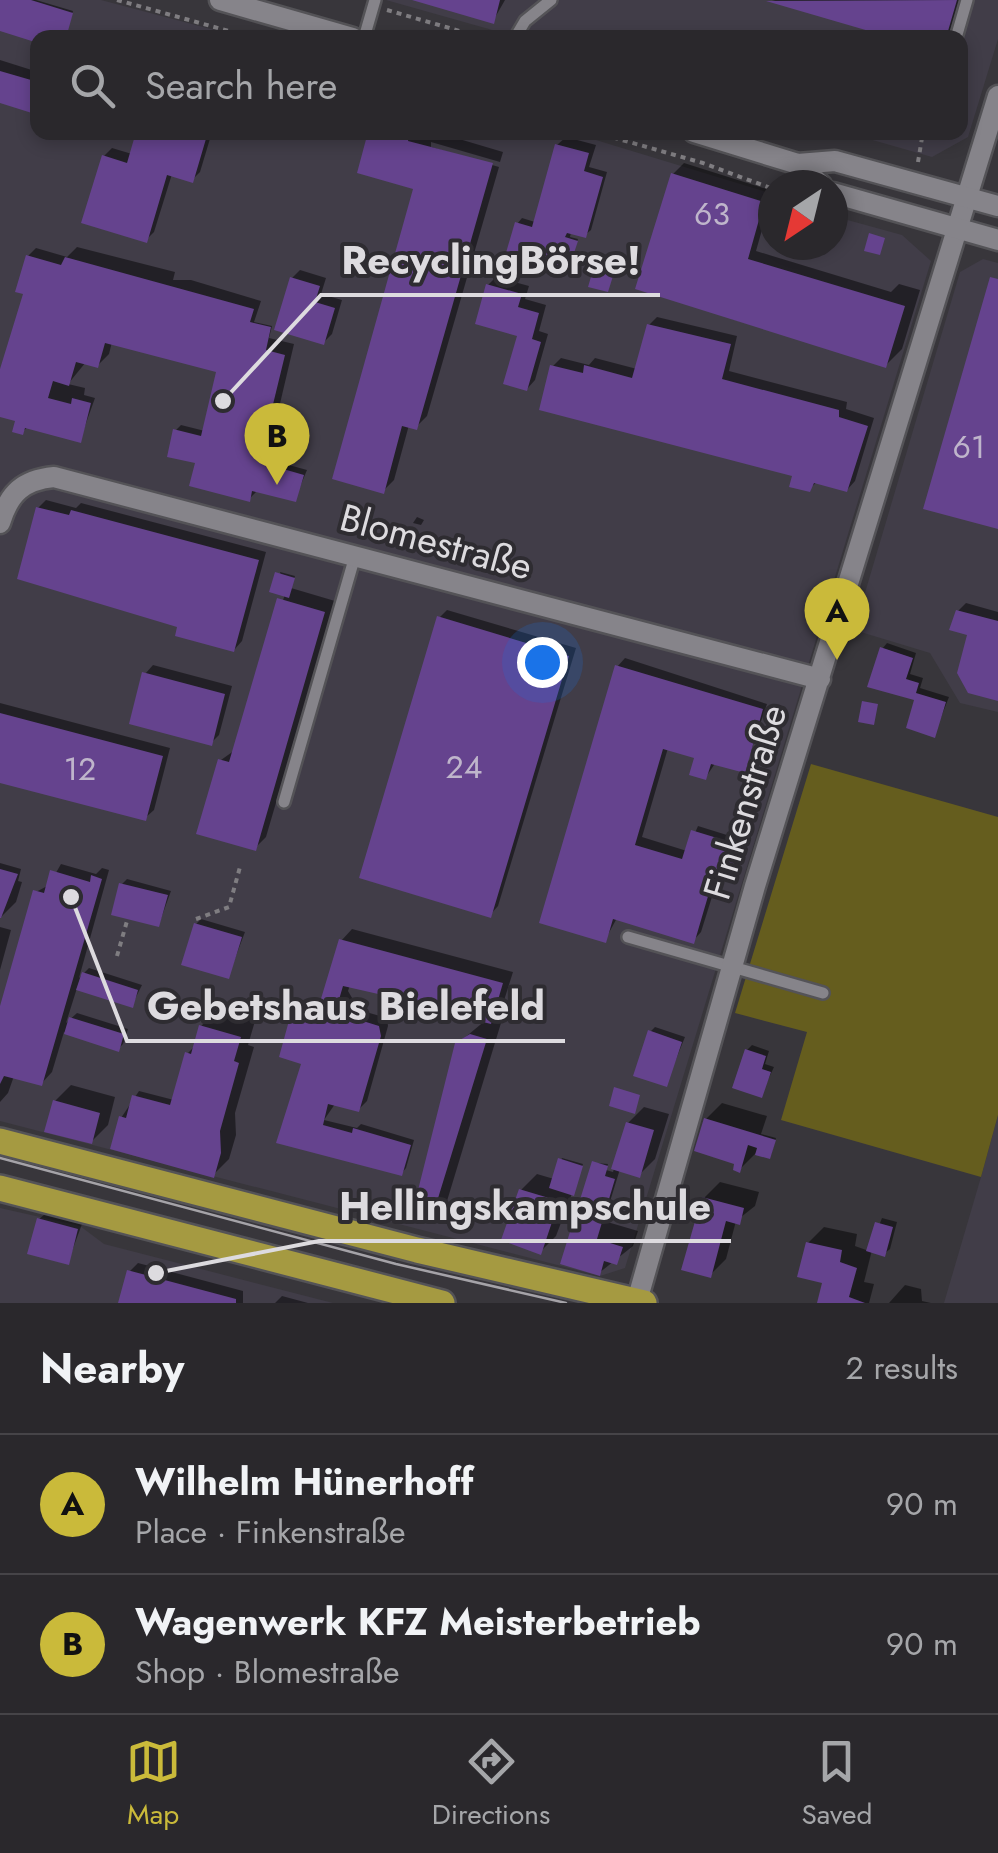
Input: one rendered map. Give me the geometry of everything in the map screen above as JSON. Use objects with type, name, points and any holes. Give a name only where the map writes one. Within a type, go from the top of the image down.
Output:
[{"type":"main road","points":[[0,1141],[417,1250],[639,1302]]},
{"type":"main road","points":[[0,1188],[395,1297],[442,1303]]},
{"type":"street","points":[[220,0],[326,30]]},
{"type":"street","name":"Finkenstraße","points":[[639,1302],[731,966],[998,96]]},
{"type":"street","points":[[720,140],[798,164],[835,160],[998,206]]},
{"type":"street","points":[[798,164],[805,170]]},
{"type":"street","points":[[848,196],[998,240]]},
{"type":"street","name":"Blomestraße","points":[[0,523],[16,489],[34,478],[54,477],[820,680]]},
{"type":"lane","points":[[520,30],[551,0]]},
{"type":"lane","points":[[958,30],[967,0]]},
{"type":"lane","points":[[366,30],[374,3]]},
{"type":"lane","points":[[284,802],[355,556]]},
{"type":"lane","points":[[628,938],[823,993]]},
{"type":"path","points":[[117,0],[225,30]]},
{"type":"path","points":[[374,3],[459,30]]},
{"type":"path","points":[[622,140],[758,183]]},
{"type":"path","points":[[196,919],[229,907],[240,867]]},
{"type":"path","points":[[117,956],[127,921]]},
{"type":"shaded area","points":[[0,0],[101,0],[215,30],[30,30],[30,140],[596,140],[758,189],[758,260],[848,260],[848,220],[902,235],[931,261],[625,1268],[600,1276],[0,1121]]},
{"type":"shaded area","points":[[386,0],[998,0],[998,39],[968,137],[968,30],[492,30]]},
{"type":"shaded area","points":[[872,140],[963,140],[932,157]]},
{"type":"shaded area","points":[[983,259],[998,263],[998,712],[960,703],[930,653],[854,630],[960,272]]},
{"type":"shaded area","points":[[811,764],[998,817],[998,1115],[981,1177],[781,1120],[807,1032],[735,1013]]},
{"type":"shaded area","points":[[998,1115],[998,1303],[944,1303],[981,1177]]},
{"type":"shaded area","points":[[0,1208],[80,1226],[104,1244],[333,1303],[0,1303]]},
{"type":"building","points":[[0,0],[31,0],[73,13],[68,30],[30,30],[30,40],[0,31]]},
{"type":"building","points":[[412,0],[500,0],[494,24]]},
{"type":"building","points":[[957,0],[948,30],[866,30],[766,1]]},
{"type":"building","points":[[0,71],[30,80],[30,112],[0,103]]},
{"type":"building","points":[[134,140],[206,140],[193,183],[167,175],[147,243],[81,223],[102,155],[127,163]]},
{"type":"building","points":[[366,140],[408,140],[493,163],[417,430],[402,426],[384,494],[332,479],[413,189],[357,173]]},
{"type":"building","points":[[555,144],[589,153],[584,171],[603,177],[586,238],[567,233],[565,237],[578,241],[573,256],[561,252],[557,268],[523,258],[520,268],[503,263],[515,222],[532,227]]},
{"type":"building","points":[[671,173],[758,200],[758,223],[748,259],[905,306],[886,368],[635,289]]},
{"type":"building","points":[[869,233],[885,238],[880,255],[864,251]]},
{"type":"building","points":[[26,255],[61,265],[65,257],[254,309],[250,322],[271,327],[266,350],[285,355],[259,462],[304,475],[296,502],[252,491],[250,502],[189,486],[195,463],[167,457],[173,429],[201,436],[216,372],[105,343],[98,368],[76,362],[69,386],[53,381],[48,398],[71,404],[72,398],[91,403],[81,443],[25,428],[23,435],[12,432],[15,421],[0,417],[0,369],[23,294],[15,292]]},
{"type":"building","points":[[593,270],[613,276],[608,292],[588,287]]},
{"type":"building","points":[[290,277],[320,286],[315,302],[335,308],[324,345],[274,330]]},
{"type":"building","points":[[990,277],[998,279],[998,529],[923,509]]},
{"type":"building","points":[[486,284],[522,294],[518,307],[539,313],[532,339],[541,342],[527,391],[503,384],[517,336],[475,324]]},
{"type":"building","points":[[647,324],[731,344],[722,379],[839,410],[839,417],[868,426],[847,492],[814,483],[810,492],[789,487],[792,476],[539,410],[550,365],[583,373],[584,365],[632,378]]},
{"type":"building","points":[[36,507],[69,515],[71,510],[259,560],[234,652],[175,636],[177,627],[17,579]]},
{"type":"building","points":[[275,572],[295,578],[289,598],[269,592]]},
{"type":"building","points":[[277,598],[325,612],[256,851],[196,834],[218,759],[229,762]]},
{"type":"building","points":[[956,610],[998,621],[998,701],[968,693],[957,673],[967,635],[949,630]]},
{"type":"building","points":[[437,616],[569,656],[491,918],[359,878]]},
{"type":"building","points":[[880,647],[913,658],[906,679],[919,683],[916,693],[946,702],[935,738],[906,728],[914,700],[867,687]]},
{"type":"building","points":[[615,665],[763,709],[745,773],[711,764],[706,780],[689,775],[694,758],[663,749],[635,845],[682,859],[691,830],[740,845],[731,874],[716,869],[694,944],[613,919],[606,943],[539,923]]},
{"type":"building","points":[[142,672],[225,694],[212,746],[129,724]]},
{"type":"building","points":[[862,701],[878,704],[874,725],[858,722]]},
{"type":"building","points":[[0,713],[163,756],[146,821],[0,783]]},
{"type":"building","points":[[0,869],[18,874],[1,918],[0,918]]},
{"type":"building","points":[[50,870],[90,882],[91,875],[102,879],[42,1086],[4,1076],[0,1084],[0,1006],[33,890],[44,893]]},
{"type":"building","points":[[119,883],[168,895],[159,927],[111,915]]},
{"type":"building","points":[[194,923],[242,937],[229,979],[181,965]]},
{"type":"building","points":[[339,939],[503,983],[491,1024],[447,1013],[445,1020],[385,1005],[387,996],[343,986],[338,1003],[350,1017],[379,1026],[381,1036],[359,1112],[328,1104],[323,1125],[352,1133],[353,1128],[411,1145],[402,1176],[276,1143],[301,1064],[279,1057],[290,1017],[314,1022]]},
{"type":"building","points":[[82,972],[138,990],[133,1008],[76,990]]},
{"type":"building","points":[[69,1017],[124,1034],[119,1052],[64,1034]]},
{"type":"building","points":[[199,1025],[241,1037],[214,1178],[110,1149],[119,1116],[126,1118],[132,1095],[170,1105],[185,1052],[191,1054]]},
{"type":"building","points":[[648,1030],[682,1042],[667,1087],[633,1076]]},
{"type":"building","points":[[470,1034],[487,1039],[431,1221],[412,1214],[455,1043]]},
{"type":"building","points":[[745,1049],[766,1056],[762,1069],[771,1072],[762,1098],[732,1088]]},
{"type":"building","points":[[614,1087],[640,1095],[635,1114],[609,1106]]},
{"type":"building","points":[[53,1100],[100,1113],[92,1144],[44,1132]]},
{"type":"building","points":[[704,1118],[776,1140],[770,1159],[755,1155],[757,1148],[748,1145],[740,1173],[733,1170],[734,1164],[694,1151]]},
{"type":"building","points":[[626,1122],[654,1130],[640,1178],[611,1169]]},
{"type":"building","points":[[558,1158],[583,1166],[574,1196],[549,1188]]},
{"type":"building","points":[[592,1161],[608,1166],[605,1176],[615,1179],[597,1239],[623,1247],[617,1265],[604,1261],[600,1276],[560,1264]]},
{"type":"building","points":[[519,1189],[559,1201],[541,1255],[501,1240]]},
{"type":"building","points":[[702,1197],[744,1208],[740,1225],[726,1221],[711,1278],[681,1270]]},
{"type":"building","points":[[37,1218],[78,1229],[69,1265],[27,1254]]},
{"type":"building","points":[[875,1222],[893,1227],[885,1257],[866,1251]]},
{"type":"building","points":[[806,1242],[842,1250],[840,1262],[857,1268],[849,1297],[865,1303],[817,1303],[822,1283],[797,1277]]},
{"type":"building","points":[[127,1270],[236,1299],[236,1303],[118,1303]]},
{"type":"tram line","points":[[0,1158],[396,1264],[566,1303]]},
{"type":"place","name":"RecyclingBörse!","points":[[223,401]]},
{"type":"place","name":"Wagenwerk KFZ Meisterbetrieb","points":[[277,485]]},
{"type":"place","name":"Wilhelm Hünerhoff","points":[[837,660]]},
{"type":"place","name":"Gebetshaus Bielefeld","points":[[71,897]]},
{"type":"place","name":"Hellingskampschule","points":[[156,1273]]}]
